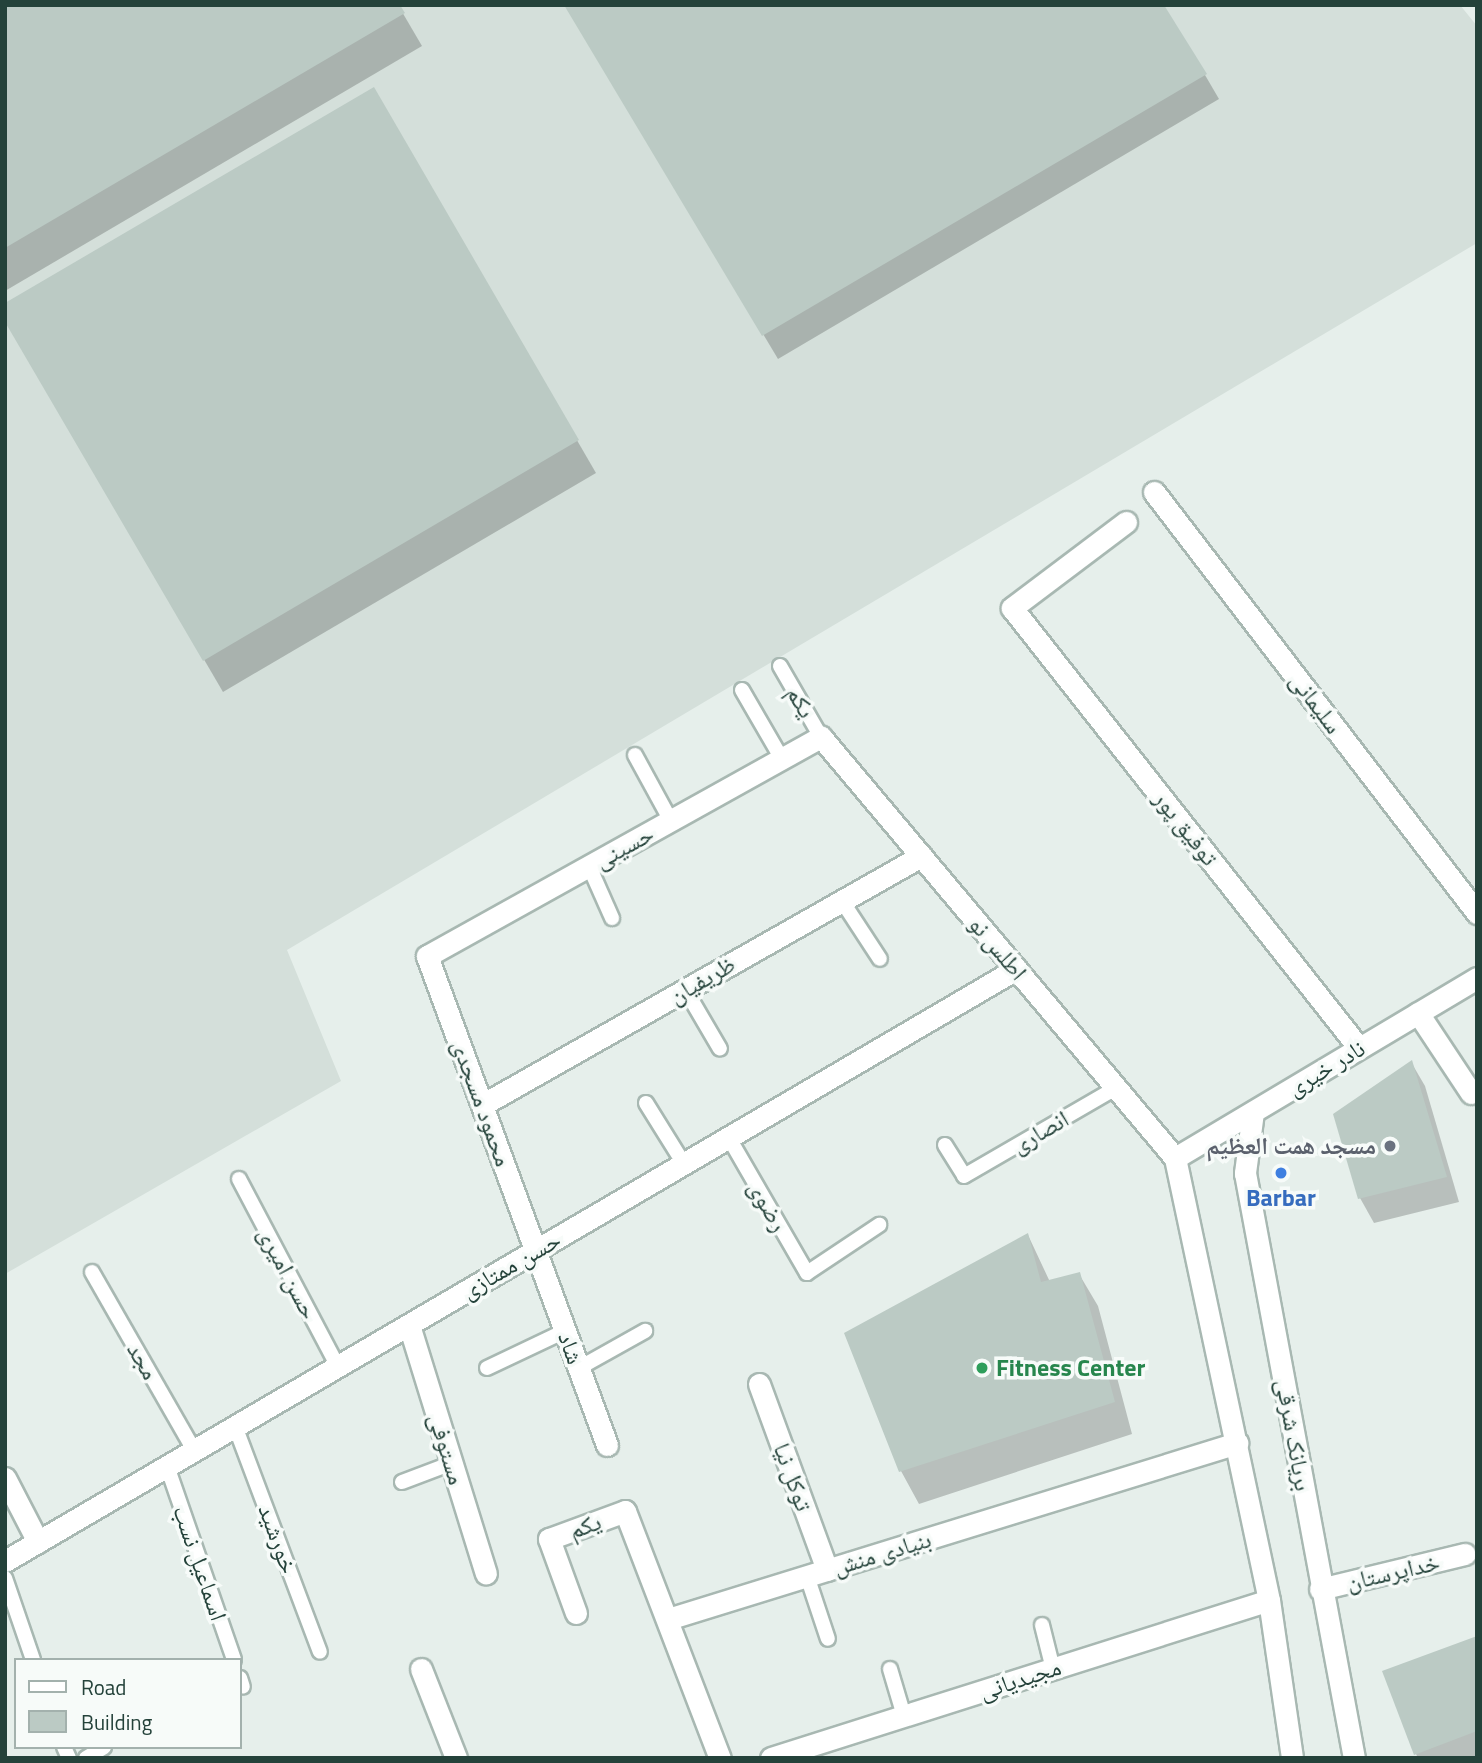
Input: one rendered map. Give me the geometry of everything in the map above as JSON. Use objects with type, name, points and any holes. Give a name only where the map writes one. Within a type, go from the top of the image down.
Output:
[{"type":"street","name":"سلیمانی","points":[[1154,492],[1477,913]]},
{"type":"street","name":"توفیق پور","points":[[1126,522],[1012,608],[1359,1048]]},
{"type":"street","name":"حسینی","points":[[427,956],[821,737]]},
{"type":"street","name":"اطلس نو","points":[[821,737],[1175,1158]]},
{"type":"street","name":"ظریفیان","points":[[482,1105],[921,856]]},
{"type":"street","name":"محمود مسجدی","points":[[427,956],[536,1251]]},
{"type":"street","name":"حسن ممتازی","points":[[5,1561],[1016,969]]},
{"type":"street","name":"نادر خیری","points":[[1175,1158],[1477,978]]},
{"type":"street","points":[[1418,1013],[1471,1093]]},
{"type":"street","name":"بریانک شرقی","points":[[1253,1112],[1245,1173],[1353,1758]]},
{"type":"street","points":[[1175,1158],[1269,1600],[1292,1758]]},
{"type":"street","name":"شاد","points":[[536,1251],[607,1445]]},
{"type":"street","name":"مستوفی","points":[[409,1325],[486,1573]]},
{"type":"street","name":"توکل نیا","points":[[759,1384],[817,1573]]},
{"type":"street","name":"بنیادی منش","points":[[668,1619],[1237,1443]]},
{"type":"street","points":[[5,1478],[38,1542]]},
{"type":"street","name":"یکم","points":[[576,1613],[549,1539],[625,1511],[668,1619]]},
{"type":"street","name":"خداپرستان","points":[[1320,1589],[1465,1554]]},
{"type":"street","name":"مجیدیانی","points":[[771,1758],[1269,1600]]},
{"type":"street","points":[[668,1619],[720,1758]]},
{"type":"street","points":[[421,1669],[456,1758]]},
{"type":"lane","name":"یکم","points":[[780,666],[821,737]]},
{"type":"lane","points":[[742,690],[782,759]]},
{"type":"lane","points":[[635,755],[671,821]]},
{"type":"lane","points":[[589,866],[612,918]]},
{"type":"lane","points":[[842,901],[880,959]]},
{"type":"lane","points":[[685,989],[720,1049]]},
{"type":"lane","name":"انصاری","points":[[945,1145],[964,1176],[1116,1088]]},
{"type":"lane","points":[[646,1103],[684,1164]]},
{"type":"lane","name":"رضوی","points":[[729,1138],[807,1273],[879,1225]]},
{"type":"lane","name":"حسن امیری","points":[[239,1179],[338,1367]]},
{"type":"lane","name":"مجد","points":[[92,1272],[194,1450]]},
{"type":"lane","points":[[487,1368],[565,1331]]},
{"type":"lane","points":[[579,1368],[645,1331]]},
{"type":"lane","name":"خورشید","points":[[235,1426],[320,1653]]},
{"type":"lane","points":[[402,1482],[452,1463]]},
{"type":"lane","name":"اسماعیل نسب","points":[[167,1466],[233,1658]]},
{"type":"lane","points":[[817,1573],[828,1639]]},
{"type":"lane","points":[[5,1578],[32,1658]]},
{"type":"lane","points":[[1042,1625],[1052,1669]]},
{"type":"lane","points":[[890,1669],[904,1716]]},
{"type":"shaded area","points":[[5,5],[1460,5],[1477,26],[1477,243],[287,950],[341,1081],[5,1274]]},
{"type":"building","points":[[5,5],[400,5],[405,13],[5,248]]},
{"type":"building","points":[[564,5],[1164,5],[1207,74],[762,336]]},
{"type":"building","points":[[374,87],[579,440],[203,661],[5,322],[5,303]]},
{"type":"building","name":"مسجد همت العظیم","points":[[1412,1060],[1447,1177],[1358,1199],[1333,1114]]},
{"type":"building","name":"Fitness Center","points":[[1028,1233],[1041,1282],[1080,1272],[1115,1402],[899,1472],[844,1333]]},
{"type":"building","points":[[1477,1636],[1477,1731],[1414,1755],[1382,1671]]},
{"type":"place","name":"مسجد همت العظیم","points":[[1390,1146]]},
{"type":"place","name":"Barbar","points":[[1281,1173]]},
{"type":"place","name":"Fitness Center","points":[[982,1368]]}]
